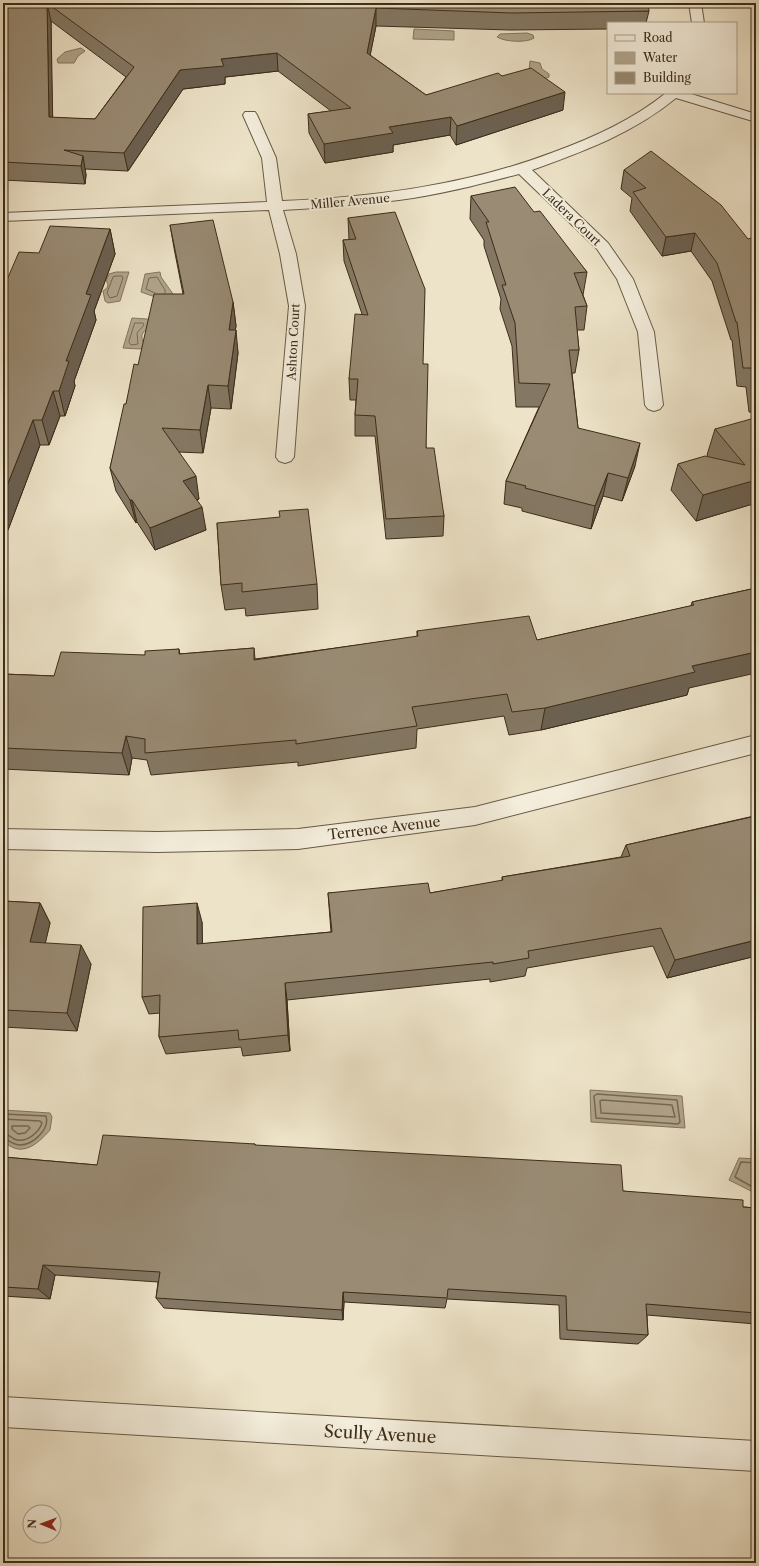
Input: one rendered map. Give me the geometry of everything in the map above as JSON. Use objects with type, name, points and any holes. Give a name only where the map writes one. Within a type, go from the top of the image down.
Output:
[{"type":"street","points":[[695,3],[698,22]]},
{"type":"street","name":"Miller Avenue","points":[[3,217],[316,204],[400,196],[454,186],[522,169],[597,141],[616,132],[658,106],[673,94]]},
{"type":"street","points":[[677,94],[756,118]]},
{"type":"street","name":"Ashton Court","points":[[250,115],[270,158],[275,206],[288,254],[297,306],[285,457]]},
{"type":"street","name":"Ladera Court","points":[[522,169],[604,246],[625,279],[646,332],[654,405]]},
{"type":"street","name":"Terrence Avenue","points":[[3,838],[157,842],[298,839],[475,816],[756,744]]},
{"type":"street","name":"Scully Avenue","points":[[3,1412],[756,1456]]},
{"type":"water","points":[[414,29],[454,31],[454,40],[413,39]]},
{"type":"water","points":[[527,33],[533,35],[534,38],[526,41],[516,41],[505,40],[497,37],[500,34]]},
{"type":"water","points":[[81,48],[85,51],[78,56],[74,63],[58,63],[57,59],[65,52]]},
{"type":"water","points":[[530,61],[540,63],[542,69],[549,74],[549,77],[545,79],[529,71]]},
{"type":"water","points":[[116,272],[129,272],[120,301],[108,303],[105,301],[103,291],[107,288],[108,284],[106,281],[109,274]]},
{"type":"water","points":[[160,272],[161,277],[173,294],[161,299],[141,292],[145,274]]},
{"type":"water","points":[[132,318],[147,319],[153,323],[142,335],[145,346],[140,349],[123,348]]},
{"type":"water","points":[[590,1090],[682,1096],[685,1128],[591,1122]]},
{"type":"water","points":[[3,1110],[50,1113],[52,1117],[50,1130],[34,1145],[28,1148],[16,1149],[9,1146],[3,1140]]},
{"type":"water","points":[[739,1158],[756,1159],[755,1193],[729,1180]]},
{"type":"building","points":[[3,3],[47,3],[648,3],[649,11],[512,13],[376,8],[367,53],[426,95],[498,73],[502,76],[531,68],[565,92],[457,126],[451,117],[389,127],[393,133],[324,144],[308,114],[351,108],[277,53],[221,59],[224,66],[180,70],[124,153],[64,150],[83,156],[81,166],[3,162]],"holes":[[[47,3],[134,67],[95,119],[49,117]]]},
{"type":"building","points":[[651,151],[721,205],[748,239],[752,238],[756,249],[756,393],[751,368],[743,368],[737,322],[717,263],[695,233],[666,237],[633,192],[646,188],[624,170]]},
{"type":"building","points":[[515,187],[534,212],[540,211],[587,272],[574,273],[587,306],[575,307],[579,350],[569,350],[578,428],[640,443],[628,478],[608,473],[595,506],[525,488],[526,486],[506,481],[550,384],[519,383],[515,323],[502,285],[506,285],[486,222],[489,222],[471,196]]},
{"type":"building","points":[[395,212],[425,289],[423,364],[428,364],[426,448],[434,448],[444,516],[386,519],[375,416],[355,415],[358,379],[349,379],[355,314],[368,315],[343,240],[356,239],[348,218]]},
{"type":"building","points":[[213,220],[233,302],[229,330],[236,330],[228,386],[208,385],[200,430],[162,428],[196,476],[183,481],[202,507],[150,528],[110,468],[134,364],[138,365],[154,294],[184,294],[170,225]]},
{"type":"building","points":[[50,226],[110,229],[86,294],[91,295],[66,361],[69,361],[59,391],[53,391],[42,420],[33,420],[3,496],[3,289],[19,252],[39,253]]},
{"type":"building","points":[[751,419],[756,424],[756,480],[703,495],[678,464],[705,456],[745,465],[715,429]]},
{"type":"building","points":[[308,509],[317,584],[242,592],[242,583],[221,585],[217,523],[280,517],[279,511]]},
{"type":"building","points":[[756,588],[756,652],[692,666],[695,672],[545,708],[512,712],[507,694],[412,707],[417,726],[296,744],[296,740],[145,753],[145,739],[126,736],[122,753],[3,748],[3,674],[54,676],[61,652],[145,655],[145,651],[179,649],[179,654],[254,648],[254,660],[418,636],[417,631],[529,616],[537,640],[694,605],[692,602]]},
{"type":"building","points":[[756,816],[756,940],[675,960],[661,928],[528,951],[529,958],[493,964],[493,962],[285,983],[288,1035],[239,1040],[238,1030],[159,1037],[160,995],[142,997],[143,907],[197,903],[197,944],[332,932],[328,893],[428,883],[430,893],[503,880],[502,877],[630,856],[626,845]]},
{"type":"building","points":[[3,901],[40,903],[30,942],[81,945],[67,1013],[3,1010]]},
{"type":"building","points":[[103,1135],[621,1165],[623,1191],[743,1200],[743,1207],[756,1208],[756,1313],[646,1304],[648,1335],[567,1330],[566,1296],[448,1289],[447,1298],[343,1292],[342,1310],[156,1298],[160,1272],[43,1265],[38,1289],[3,1287],[3,1157],[97,1165]]}]
